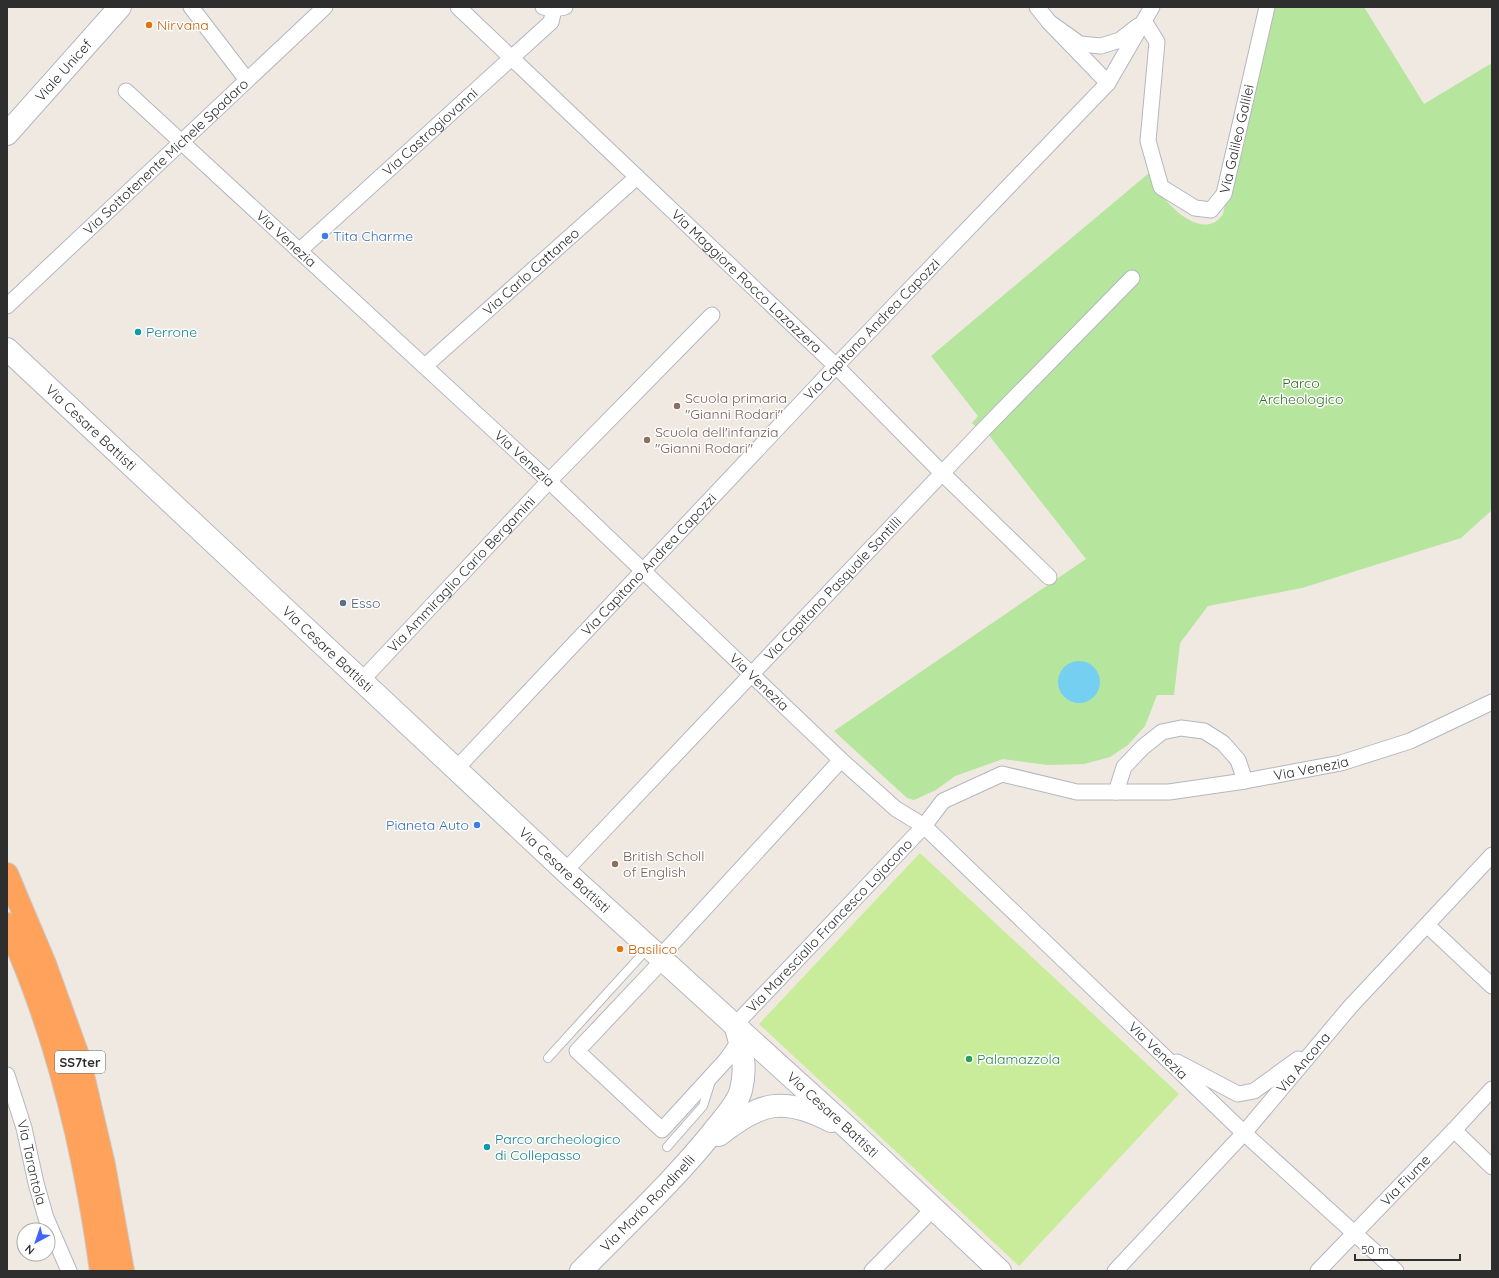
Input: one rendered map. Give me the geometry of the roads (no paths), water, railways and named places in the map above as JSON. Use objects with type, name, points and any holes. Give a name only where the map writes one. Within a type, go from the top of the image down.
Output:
[{"type":"highway","name":"SS7ter","points":[[7,874],[45,964],[79,1058],[104,1165],[122,1265]]},
{"type":"highway","name":"SS7ter","points":[[7,924],[23,960],[58,1064],[82,1154],[100,1263]]},
{"type":"main road","name":"Viale Unicef","points":[[7,134],[120,7]]},
{"type":"main road","name":"Via Cesare Battisti","points":[[7,349],[362,680],[564,871],[657,955],[737,1032],[850,1130],[1000,1271]]},
{"type":"main road","name":"Via Mario Rondinelli","points":[[698,1152],[727,1114],[740,1092],[744,1072],[742,1049],[737,1032]]},
{"type":"main road","name":"Via Mario Rondinelli","points":[[581,1271],[698,1152],[735,1122],[757,1110],[775,1105],[796,1106],[817,1113],[850,1130]]},
{"type":"street","points":[[191,7],[246,80]]},
{"type":"street","name":"Via Sottotenente Michele Spadaro","points":[[7,306],[325,7]]},
{"type":"street","name":"Via Maggiore Rocco Lazazzera","points":[[458,7],[836,366],[943,474],[1049,576]]},
{"type":"street","points":[[1037,7],[1048,22],[1108,83],[1152,7]]},
{"type":"street","name":"Via Galileo Galilei","points":[[1144,21],[1157,42],[1148,141],[1161,187],[1194,208],[1211,210],[1224,194],[1267,7]]},
{"type":"street","name":"Via Castrogiovanni","points":[[299,251],[551,22],[554,8]]},
{"type":"street","points":[[1048,22],[1080,44],[1101,46],[1120,40],[1144,21]]},
{"type":"street","name":"Via Capitano Andrea Capozzi","points":[[456,769],[836,366],[1108,83]]},
{"type":"street","name":"Via Venezia","points":[[126,90],[644,570],[841,760],[896,809],[924,826],[1244,1133],[1396,1271]]},
{"type":"street","name":"Via Carlo Cattaneo","points":[[425,366],[637,177]]},
{"type":"street","name":"Via Capitano Pasquale Santilli","points":[[564,871],[943,474],[984,428],[1132,278]]},
{"type":"street","name":"Via Ammiraglio Carlo Bergamini","points":[[362,680],[549,481],[712,315]]},
{"type":"street","name":"Via Venezia","points":[[924,826],[943,801],[1002,774],[1077,792],[1169,792],[1245,781],[1341,763],[1410,741],[1492,702]]},
{"type":"street","points":[[1116,792],[1124,767],[1143,747],[1162,732],[1181,728],[1204,731],[1223,743],[1238,760],[1245,781]]},
{"type":"street","points":[[737,1032],[726,1060],[662,1130],[577,1051],[657,955],[841,760]]},
{"type":"street","name":"Via Maresciallo Francesco Lojacono","points":[[737,1032],[924,826]]},
{"type":"street","name":"Via Ancona","points":[[1116,1271],[1244,1133],[1350,1007],[1492,855]]},
{"type":"street","points":[[1427,925],[1492,986]]},
{"type":"street","points":[[1158,1051],[1238,1094],[1254,1091],[1317,1046]]},
{"type":"street","name":"Via Tarantola","points":[[7,1075],[24,1128],[36,1183],[46,1218],[69,1271]]},
{"type":"street","name":"Via Fiume","points":[[1318,1271],[1492,1089]]},
{"type":"street","points":[[1454,1130],[1492,1167]]},
{"type":"street","points":[[872,1271],[934,1208]]},
{"type":"lane","points":[[548,1058],[657,955]]},
{"type":"lane","points":[[667,1147],[703,1106],[714,1073]]},
{"type":"water","points":[[1075,661],[1083,661],[1091,664],[1097,670],[1100,682],[1097,694],[1091,700],[1083,703],[1075,703],[1067,700],[1061,694],[1058,686],[1058,678],[1061,670],[1067,664]]},
{"type":"place","name":"Nirvana","points":[[149,25]]},
{"type":"place","name":"Tita Charme","points":[[325,236]]},
{"type":"place","name":"Perrone","points":[[138,332]]},
{"type":"place","name":"Scuola primaria \"Gianni Rodari\"","points":[[677,406]]},
{"type":"place","name":"Scuola dell'infanzia \"Gianni Rodari\"","points":[[647,440]]},
{"type":"place","name":"Esso","points":[[343,603]]},
{"type":"place","name":"Pianeta Auto","points":[[477,825]]},
{"type":"place","name":"British Scholl of English","points":[[615,864]]},
{"type":"place","name":"Basilico","points":[[620,949]]},
{"type":"place","name":"Palamazzola","points":[[969,1059]]},
{"type":"place","name":"Parco archeologico di Collepasso","points":[[487,1147]]},
{"type":"park label","name":"Parco Archeologico","points":[[1301,392]]}]
